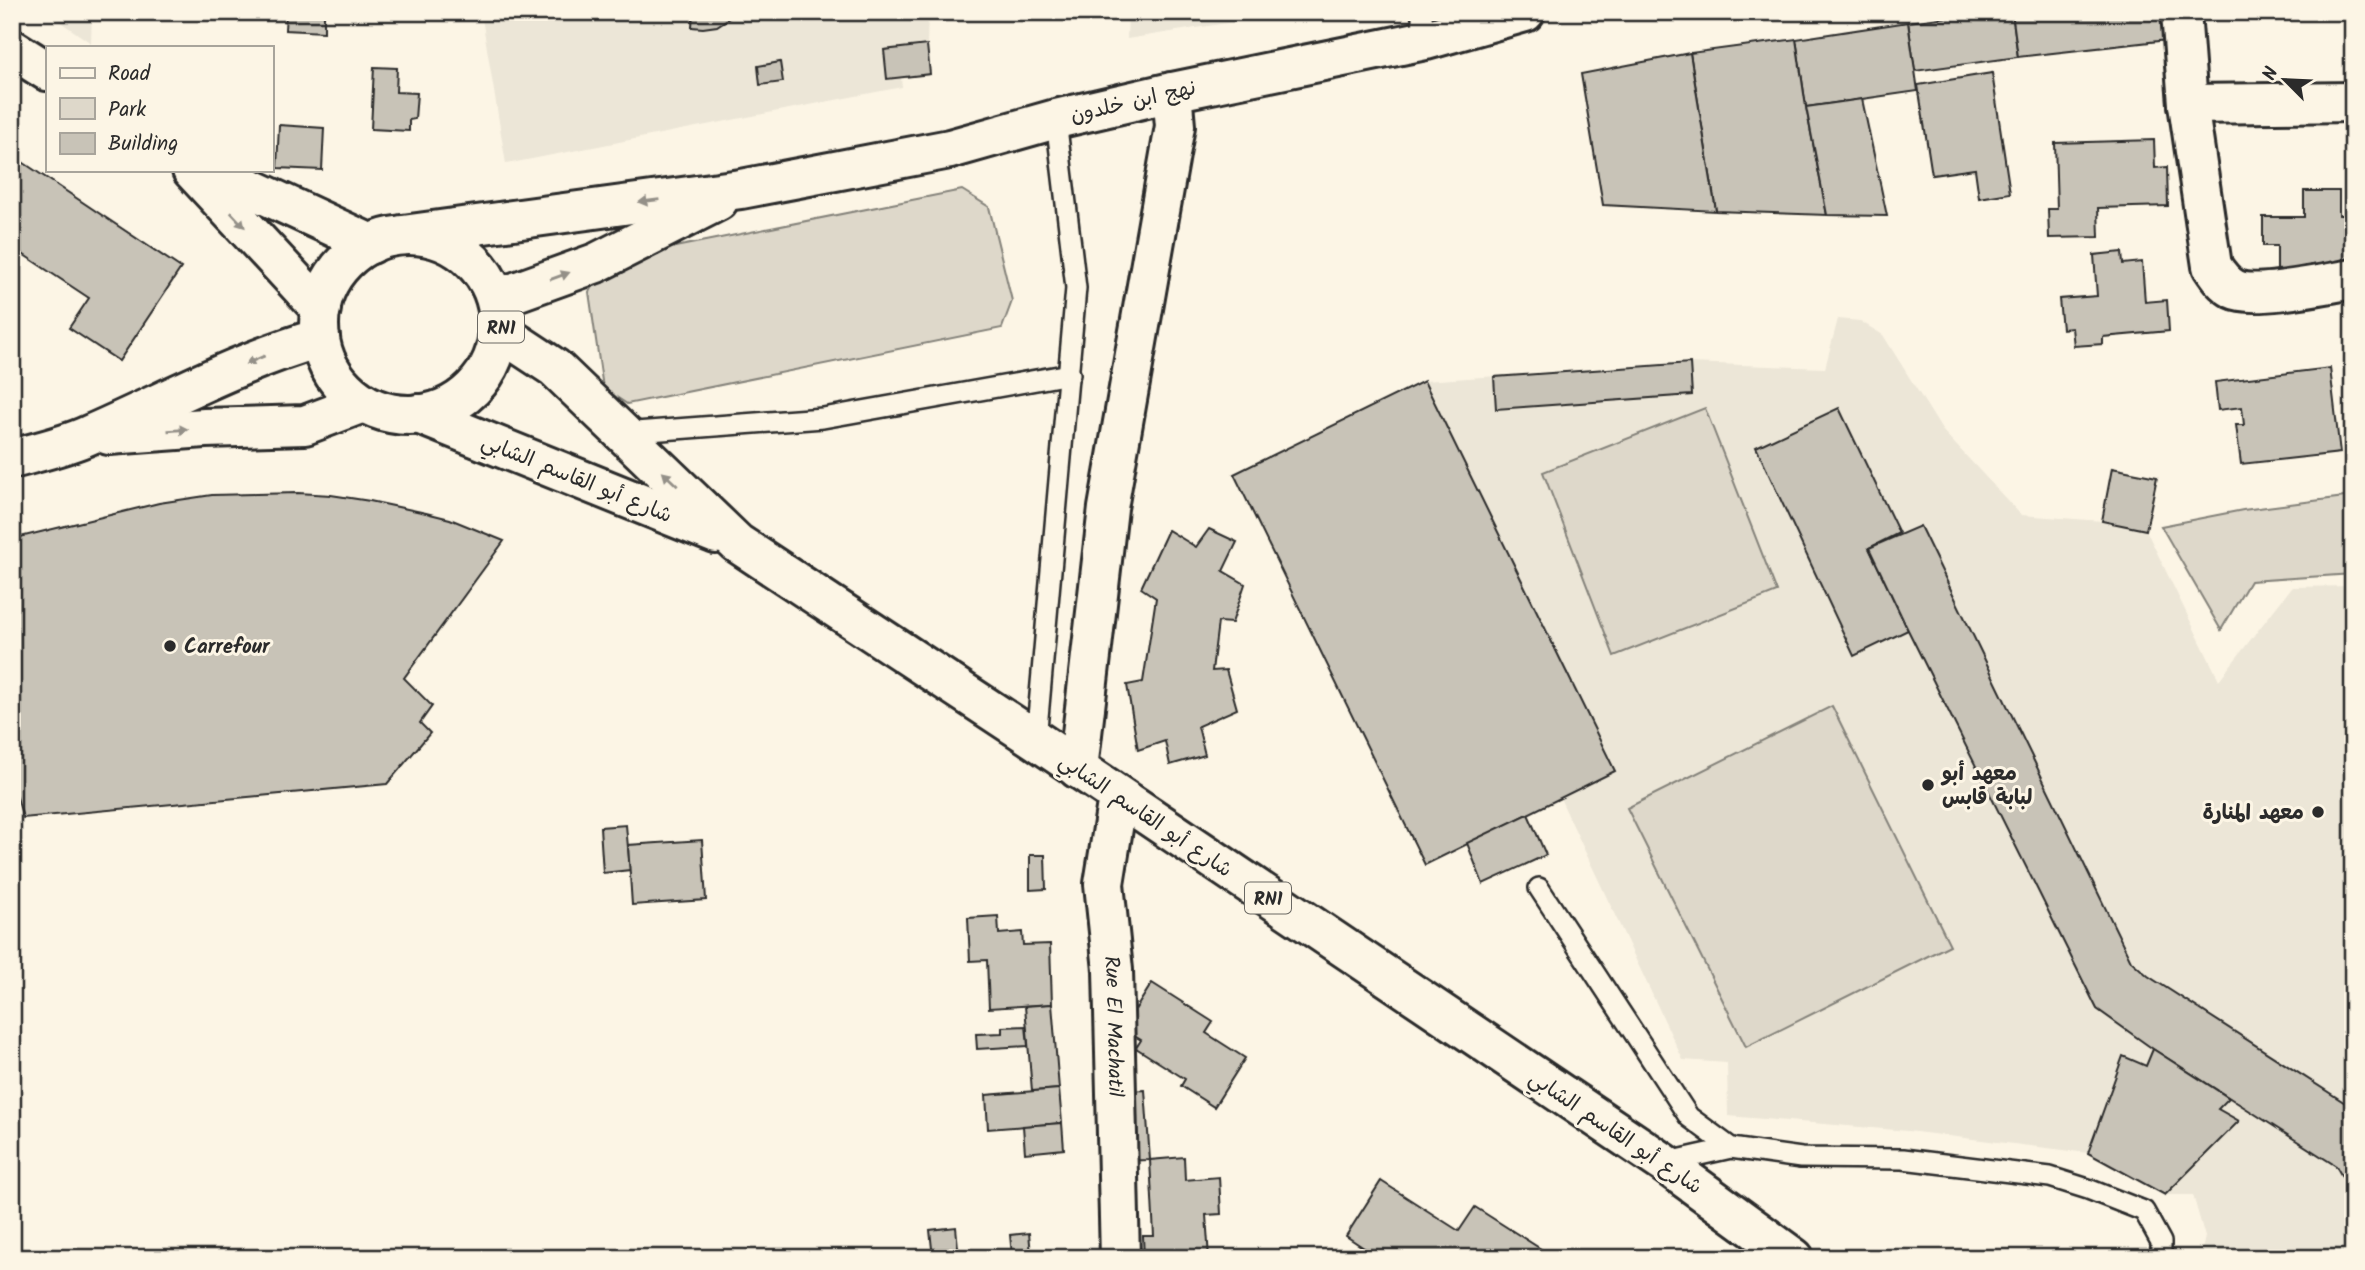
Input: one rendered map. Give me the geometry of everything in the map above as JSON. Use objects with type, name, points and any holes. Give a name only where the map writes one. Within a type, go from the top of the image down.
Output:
[{"type":"street","name":"نهج ابن خلدون","points":[[741,189],[950,149],[1056,119],[1172,92],[1424,26],[1525,12]]},
{"type":"street","points":[[2181,12],[2189,104],[2211,266],[2223,282],[2236,291],[2254,292],[2353,279]]},
{"type":"street","points":[[12,49],[46,70]]},
{"type":"street","points":[[1078,769],[1108,508],[1175,126],[1172,92]]},
{"type":"street","points":[[2189,104],[2353,102]]},
{"type":"street","name":"RN1","points":[[194,172],[320,323],[328,363],[342,386],[363,402],[388,412],[418,414],[446,407],[470,391],[487,372],[496,355],[499,316],[478,267],[457,249],[432,237],[387,239],[216,172]]},
{"type":"street","points":[[12,460],[86,437],[209,379],[283,348],[320,323],[330,282],[347,259],[387,239],[741,189]]},
{"type":"street","points":[[499,316],[741,189]]},
{"type":"street","name":"شارع أبو القاسم الشابي","points":[[499,316],[737,543],[1664,1163],[1794,1258]]},
{"type":"street","points":[[86,437],[205,428],[305,425],[363,402]]},
{"type":"street","name":"شارع أبو القاسم الشابي","points":[[418,414],[737,543]]},
{"type":"street","name":"Rue El Machatil","points":[[1118,797],[1104,884],[1113,970],[1121,1258]]},
{"type":"lane","points":[[1035,740],[1076,288],[1056,119]]},
{"type":"lane","points":[[621,433],[824,418],[1070,374]]},
{"type":"lane","points":[[1539,888],[1689,1117],[1731,1147]]},
{"type":"lane","points":[[1664,1163],[1731,1147],[1801,1158],[1903,1159],[2050,1177],[2088,1188],[2144,1211],[2161,1242],[2161,1258]]},
{"type":"shaded area","points":[[46,12],[92,12],[91,43]]},
{"type":"shaded area","points":[[481,12],[928,12],[930,74],[901,78],[902,87],[506,164]]},
{"type":"shaded area","points":[[1128,12],[1296,12],[1127,39]]},
{"type":"shaded area","name":"معهد أبو لبابة قابس","points":[[1838,319],[1860,321],[1883,335],[1942,430],[2021,515],[2102,521],[2146,530],[2219,680],[2292,587],[2353,586],[2353,1258],[2200,1258],[2205,1237],[2193,1195],[2165,1195],[2088,1153],[1908,1131],[1728,1116],[1727,1063],[1683,1060],[1560,798],[1615,770],[1424,381],[1690,363],[1825,368]]},
{"type":"green space","points":[[962,190],[989,207],[1012,301],[1002,328],[627,404],[603,388],[589,292],[605,261]]},
{"type":"green space","points":[[1705,408],[1777,592],[1614,656],[1543,472]]},
{"type":"green space","points":[[2353,496],[2353,574],[2250,581],[2221,630],[2161,526],[2243,510]]},
{"type":"green space","points":[[1832,706],[1950,945],[1746,1047],[1627,808]]},
{"type":"building","points":[[286,12],[324,12],[324,32],[285,30]]},
{"type":"building","points":[[693,12],[738,12],[717,26],[703,28],[692,27]]},
{"type":"building","points":[[1986,12],[2012,12],[2018,57],[1915,71],[1908,22]]},
{"type":"building","points":[[2012,12],[2164,12],[2167,40],[2018,57]]},
{"type":"building","points":[[1908,22],[1918,91],[1806,107],[1796,39]]},
{"type":"building","points":[[1796,39],[1827,215],[1716,211],[1690,53]]},
{"type":"building","points":[[927,45],[930,74],[887,79],[884,50]]},
{"type":"building","points":[[1690,53],[1716,211],[1603,205],[1581,74]]},
{"type":"building","points":[[780,62],[783,82],[760,85],[758,66]]},
{"type":"building","points":[[374,67],[397,68],[396,92],[417,93],[415,119],[409,120],[409,131],[371,129]]},
{"type":"building","points":[[1992,73],[2010,193],[1979,198],[1975,169],[1932,175],[1918,85]]},
{"type":"building","points":[[1862,99],[1887,216],[1827,215],[1806,107]]},
{"type":"building","points":[[279,125],[324,128],[322,170],[277,168]]},
{"type":"building","points":[[2154,140],[2155,168],[2167,167],[2168,206],[2098,208],[2099,237],[2049,238],[2048,209],[2057,209],[2055,143]]},
{"type":"building","points":[[12,155],[181,268],[119,361],[69,328],[89,298],[12,247]]},
{"type":"building","points":[[2304,191],[2339,191],[2339,215],[2353,215],[2353,275],[2277,275],[2277,246],[2263,246],[2263,217],[2304,217]]},
{"type":"building","points":[[2122,252],[2123,264],[2142,262],[2145,302],[2167,300],[2169,331],[2103,337],[2103,344],[2074,346],[2072,328],[2062,329],[2059,299],[2097,296],[2094,255]]},
{"type":"building","points":[[1690,363],[1692,395],[1496,409],[1494,377]]},
{"type":"building","points":[[2330,368],[2340,453],[2241,464],[2236,425],[2244,425],[2242,407],[2218,410],[2215,382]]},
{"type":"building","points":[[1424,381],[1615,771],[1425,865],[1234,474]]},
{"type":"building","points":[[1839,408],[1899,533],[1869,548],[1908,630],[1854,656],[1756,447]]},
{"type":"building","points":[[2112,468],[2157,477],[2146,530],[2102,521]]},
{"type":"building","points":[[298,493],[370,501],[426,513],[450,519],[504,541],[404,678],[432,706],[420,723],[430,733],[387,784],[23,818],[12,780],[12,539],[159,503],[212,495]]},
{"type":"building","points":[[1920,526],[2131,961],[2148,976],[2353,1108],[2353,1196],[2336,1166],[2153,1049],[2097,1009],[1869,548]]},
{"type":"building","points":[[1209,529],[1237,542],[1223,571],[1245,584],[1232,623],[1218,622],[1212,671],[1226,670],[1237,709],[1198,726],[1205,755],[1170,765],[1165,741],[1138,750],[1127,685],[1143,682],[1156,598],[1141,588],[1168,530],[1196,547]]},
{"type":"building","points":[[1528,814],[1546,855],[1483,884],[1467,843]]},
{"type":"building","points":[[626,825],[630,870],[603,873],[600,827]]},
{"type":"building","points":[[702,840],[706,900],[632,905],[628,845]]},
{"type":"building","points":[[1030,855],[1045,855],[1046,889],[1030,890]]},
{"type":"building","points":[[998,916],[999,934],[1022,932],[1023,945],[1050,944],[1052,1004],[989,1008],[987,960],[970,961],[968,918]]},
{"type":"building","points":[[1152,983],[1213,1022],[1206,1033],[1245,1058],[1214,1107],[1181,1086],[1185,1079],[1136,1048],[1141,1040],[1123,1029]]},
{"type":"building","points":[[1052,1004],[1059,1089],[1032,1091],[1025,1006]]},
{"type":"building","points":[[1026,1026],[1028,1046],[977,1049],[976,1034],[1002,1033],[1002,1027]]},
{"type":"building","points":[[2153,1049],[2229,1098],[2218,1109],[2239,1121],[2165,1195],[2088,1153],[2123,1056],[2146,1066]]},
{"type":"building","points":[[1059,1089],[1062,1123],[988,1129],[986,1095]]},
{"type":"building","points":[[1145,1090],[1150,1160],[1114,1161],[1110,1092]]},
{"type":"building","points":[[1062,1123],[1064,1149],[1025,1153],[1023,1126]]},
{"type":"building","points":[[1184,1157],[1185,1180],[1219,1177],[1221,1214],[1206,1215],[1209,1258],[1144,1258],[1143,1236],[1154,1236],[1150,1160]]},
{"type":"building","points":[[1381,1181],[1459,1231],[1475,1207],[1555,1258],[1379,1258],[1346,1236]]},
{"type":"building","points":[[956,1227],[959,1258],[933,1258],[930,1230]]},
{"type":"building","points":[[1029,1233],[1031,1254],[1072,1251],[1073,1258],[1001,1258],[1012,1255],[1010,1235]]},
{"type":"place","name":"Carrefour","points":[[170,646]]},
{"type":"place","name":"معهد أبو لبابة قابس","points":[[1928,785]]},
{"type":"place","name":"معهد المنارة","points":[[2318,812]]}]
